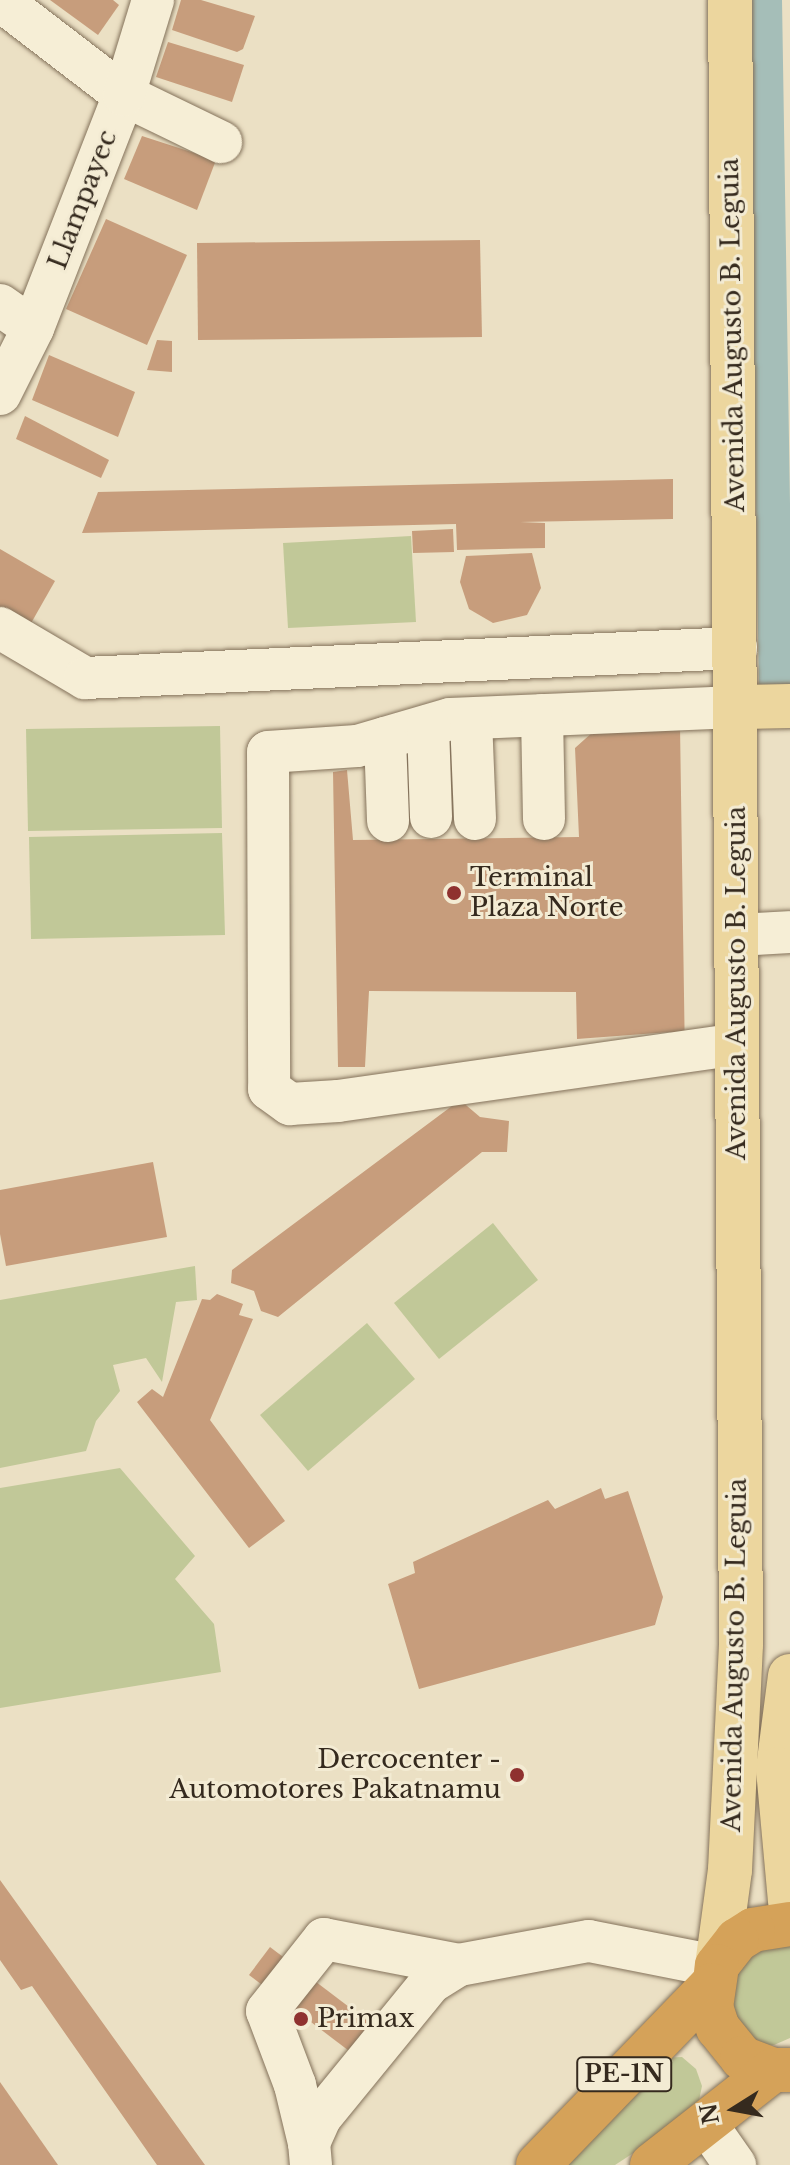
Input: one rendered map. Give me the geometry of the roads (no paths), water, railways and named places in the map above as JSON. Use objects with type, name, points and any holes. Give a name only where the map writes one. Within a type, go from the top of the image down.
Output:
[{"type":"highway","name":"PE-1N","points":[[538,2165],[714,1976],[737,1940],[753,1930],[790,1924]]},
{"type":"highway","points":[[714,1976],[711,2007],[718,2028],[730,2047],[742,2058],[781,2070]]},
{"type":"highway","points":[[652,2165],[781,2070]]},
{"type":"main road","name":"Avenida Augusto B. Leguia","points":[[714,1976],[730,1870],[741,1644],[730,0]]},
{"type":"main road","points":[[736,707],[790,706]]},
{"type":"main road","name":"Avenida Augusto B. Leguia","points":[[790,1676],[778,1769],[790,1901]]},
{"type":"street","points":[[0,0],[124,95],[221,142]]},
{"type":"street","name":"Llampayec","points":[[0,394],[16,317],[124,95],[153,0]]},
{"type":"street","points":[[0,628],[85,678],[736,648]]},
{"type":"street","points":[[736,707],[505,717],[268,752],[269,1089],[290,1104],[338,1101],[737,1044]]},
{"type":"street","points":[[505,717],[508,818],[505,717]]},
{"type":"street","points":[[395,735],[398,819],[395,735]]},
{"type":"street","points":[[737,935],[790,932]]},
{"type":"street","points":[[310,2154],[295,2085],[267,2011],[324,1939],[459,1965],[589,1941],[714,1976]]},
{"type":"street","points":[[310,2154],[320,2118],[430,1983],[459,1965]]},
{"type":"street","points":[[707,2125],[735,2165]]},
{"type":"waterway","points":[[765,0],[776,694]]},
{"type":"place","name":"Terminal Plaza Norte","points":[[454,893]]},
{"type":"place","name":"Dercocenter - Automotores Pakatnamu","points":[[517,1775]]},
{"type":"place","name":"Primax","points":[[301,2019]]}]
